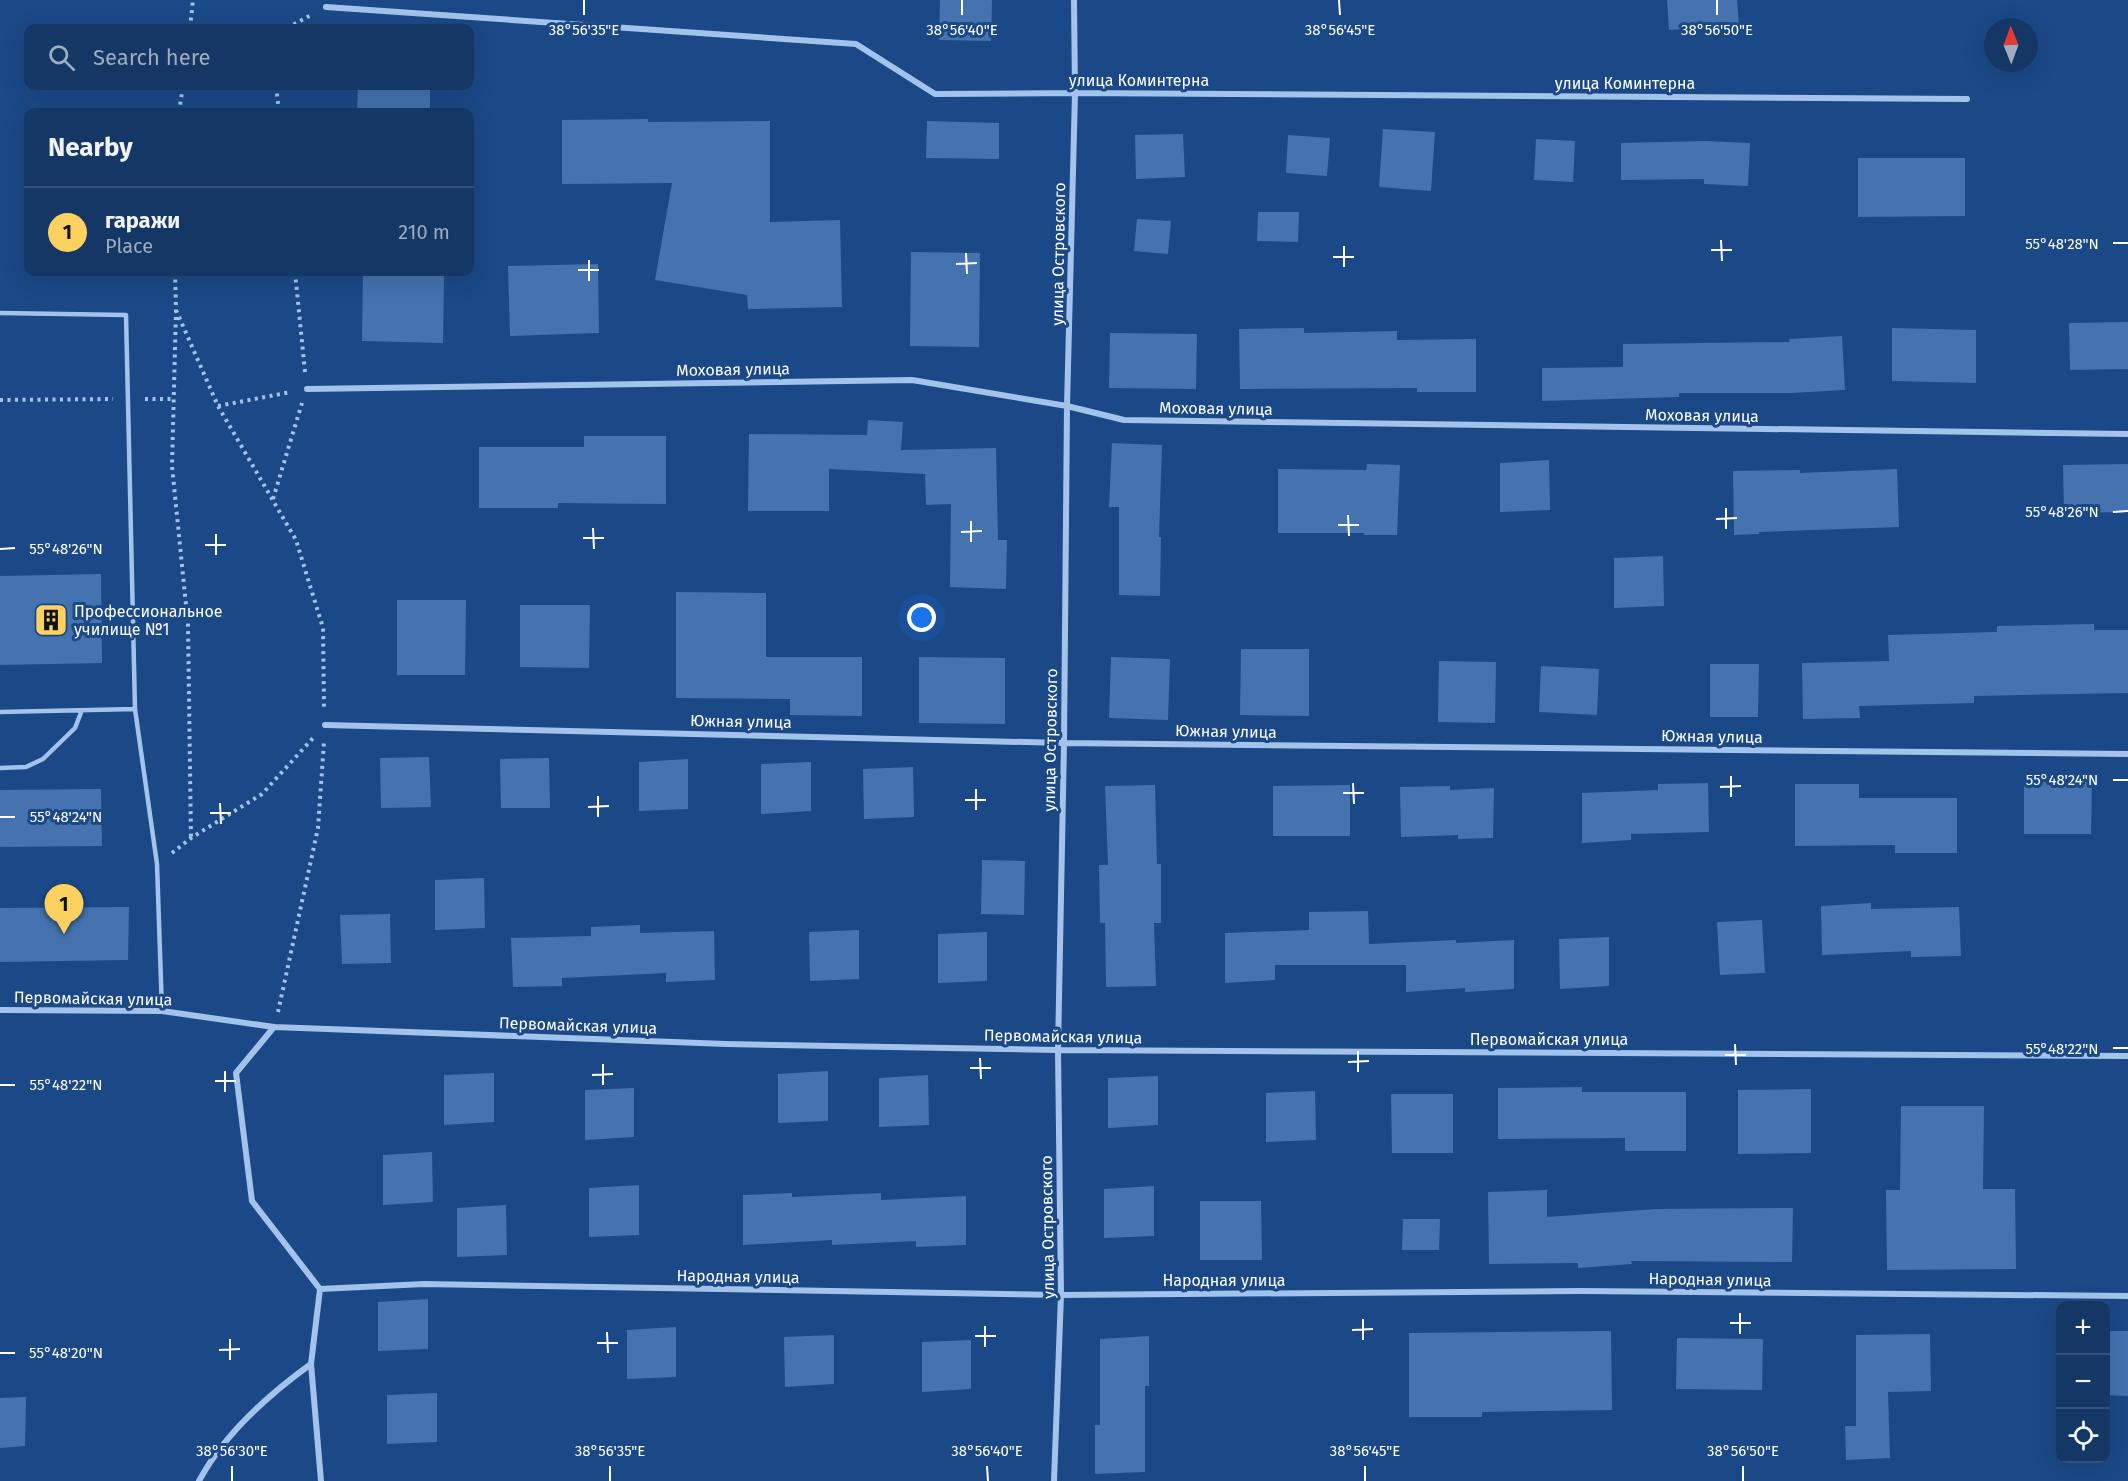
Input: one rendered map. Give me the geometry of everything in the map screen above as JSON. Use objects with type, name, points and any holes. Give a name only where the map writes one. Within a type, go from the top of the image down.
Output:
[{"type":"street","name":"улица Островского","points":[[1054,1481],[1061,1295],[1058,1050],[1067,405],[1075,93],[1074,0]]},
{"type":"street","name":"улица Коминтерна","points":[[326,7],[856,44],[935,94],[1967,99]]},
{"type":"street","name":"Моховая улица","points":[[307,389],[912,380],[1067,405],[1124,420],[2128,434]]},
{"type":"street","name":"Южная улица","points":[[325,725],[1064,743],[2128,754]]},
{"type":"street","name":"Первомайская улица","points":[[0,1010],[162,1011],[274,1027],[726,1044],[1058,1050],[2128,1056]]},
{"type":"street","points":[[274,1027],[236,1073],[252,1201],[320,1289],[311,1364],[321,1481]]},
{"type":"street","name":"Народная улица","points":[[320,1289],[424,1284],[1061,1295],[1592,1291],[2128,1296]]},
{"type":"street","points":[[199,1481],[212,1457],[275,1390],[311,1364]]},
{"type":"lane","points":[[0,313],[126,315],[135,709],[157,864],[162,1011]]},
{"type":"lane","points":[[0,712],[135,709]]},
{"type":"lane","points":[[0,768],[26,768],[43,759],[75,728],[82,710]]},
{"type":"path","points":[[190,24],[193,0]]},
{"type":"path","points":[[294,24],[326,7]]},
{"type":"path","points":[[180,108],[182,90]]},
{"type":"path","points":[[276,90],[279,108]]},
{"type":"path","points":[[174,276],[176,310],[172,466],[188,625],[191,838]]},
{"type":"path","points":[[176,310],[218,406],[296,540],[323,628],[325,725],[318,828],[274,1027]]},
{"type":"path","points":[[218,406],[307,389]]},
{"type":"path","points":[[0,400],[174,399]]},
{"type":"path","points":[[157,864],[191,838],[262,794],[325,725]]},
{"type":"building","points":[[940,0],[992,0],[991,41],[939,40]]},
{"type":"building","points":[[1667,0],[1737,0],[1739,25],[1669,30]]},
{"type":"building","points":[[358,90],[430,90],[430,108],[357,108]]},
{"type":"building","points":[[648,119],[648,122],[770,121],[770,222],[840,220],[842,307],[748,309],[747,295],[655,280],[672,183],[562,184],[562,120]]},
{"type":"building","points":[[927,121],[999,123],[999,159],[926,158]]},
{"type":"building","points":[[1383,129],[1435,132],[1431,191],[1379,187]]},
{"type":"building","points":[[1183,134],[1185,177],[1136,179],[1135,135]]},
{"type":"building","points":[[1288,135],[1330,138],[1327,176],[1286,173]]},
{"type":"building","points":[[1536,139],[1575,141],[1573,182],[1534,180]]},
{"type":"building","points":[[1706,141],[1750,143],[1748,186],[1704,184],[1704,179],[1621,180],[1621,143]]},
{"type":"building","points":[[1858,158],[1965,158],[1965,216],[1858,217]]},
{"type":"building","points":[[1258,212],[1299,212],[1298,242],[1257,241]]},
{"type":"building","points":[[1137,219],[1171,221],[1168,254],[1134,251]]},
{"type":"building","points":[[911,252],[980,253],[979,347],[910,346]]},
{"type":"building","points":[[598,264],[599,333],[510,336],[508,266]]},
{"type":"building","points":[[363,276],[444,276],[443,343],[362,341]]},
{"type":"building","points":[[2128,322],[2128,369],[2070,370],[2069,323]]},
{"type":"building","points":[[1304,328],[1304,333],[1397,331],[1397,340],[1476,339],[1476,392],[1417,392],[1417,388],[1240,389],[1239,329]]},
{"type":"building","points":[[1892,328],[1976,330],[1976,383],[1892,381]]},
{"type":"building","points":[[1110,333],[1197,334],[1196,389],[1109,388]]},
{"type":"building","points":[[1842,336],[1845,390],[1792,393],[1679,393],[1679,397],[1542,401],[1542,368],[1623,367],[1623,344],[1790,342],[1789,339]]},
{"type":"building","points":[[868,420],[903,422],[901,450],[996,448],[998,540],[1007,540],[1006,589],[950,587],[951,504],[926,505],[925,474],[829,469],[829,511],[748,511],[749,434],[867,435]]},
{"type":"building","points":[[584,436],[666,436],[666,504],[558,503],[558,508],[479,508],[479,447],[584,447]]},
{"type":"building","points":[[1112,443],[1162,445],[1160,596],[1119,595],[1119,507],[1109,507]]},
{"type":"building","points":[[1549,460],[1550,510],[1500,512],[1500,463]]},
{"type":"building","points":[[1367,464],[1400,465],[1397,535],[1278,533],[1278,469],[1366,470]]},
{"type":"building","points":[[2128,464],[2128,512],[2064,513],[2063,465]]},
{"type":"building","points":[[1897,469],[1899,527],[1734,535],[1733,471],[1800,470],[1800,473]]},
{"type":"building","points":[[1663,556],[1664,606],[1614,608],[1614,558]]},
{"type":"building","name":"Профессиональное училище №1","points":[[101,574],[102,663],[0,665],[0,576]]},
{"type":"building","points":[[676,592],[766,593],[766,657],[862,657],[862,716],[790,715],[790,699],[676,698]]},
{"type":"building","points":[[397,600],[466,600],[465,675],[397,675]]},
{"type":"building","points":[[520,605],[590,605],[589,668],[520,667]]},
{"type":"building","points":[[2094,624],[2094,630],[2128,630],[2128,693],[1974,696],[1974,703],[1859,706],[1860,718],[1803,719],[1802,663],[1889,661],[1888,635],[1997,632],[1997,626]]},
{"type":"building","points":[[1241,649],[1309,649],[1309,716],[1240,715]]},
{"type":"building","points":[[919,657],[1005,658],[1005,724],[919,723]]},
{"type":"building","points":[[1111,657],[1170,659],[1168,720],[1109,718]]},
{"type":"building","points":[[1439,661],[1496,662],[1495,723],[1438,722]]},
{"type":"building","points":[[1710,664],[1759,664],[1758,717],[1710,717]]},
{"type":"building","points":[[1541,666],[1599,669],[1597,715],[1539,712]]},
{"type":"building","points":[[429,757],[431,807],[381,808],[380,758]]},
{"type":"building","points":[[549,758],[550,808],[501,808],[500,759]]},
{"type":"building","points":[[688,759],[688,809],[639,811],[639,762]]},
{"type":"building","points":[[811,762],[811,811],[761,814],[761,764]]},
{"type":"building","points":[[913,767],[914,817],[864,819],[863,769]]},
{"type":"building","points":[[2024,782],[2092,782],[2091,834],[2024,834]]},
{"type":"building","points":[[1708,783],[1709,832],[1631,834],[1631,840],[1582,843],[1582,793],[1658,790],[1658,784]]},
{"type":"building","points":[[1795,784],[1859,784],[1859,798],[1957,798],[1957,853],[1895,853],[1895,845],[1795,846]]},
{"type":"building","points":[[1155,785],[1157,864],[1161,864],[1161,923],[1154,923],[1156,986],[1106,987],[1105,923],[1100,923],[1099,865],[1108,865],[1105,786]]},
{"type":"building","points":[[1350,785],[1350,836],[1273,836],[1273,786]]},
{"type":"building","points":[[1450,786],[1450,790],[1494,788],[1493,838],[1458,839],[1458,835],[1401,837],[1400,787]]},
{"type":"building","points":[[101,789],[102,846],[0,847],[0,790]]},
{"type":"building","points":[[982,860],[1025,861],[1024,915],[981,914]]},
{"type":"building","points":[[484,878],[485,928],[435,930],[435,880]]},
{"type":"building","points":[[1871,903],[1871,909],[1959,907],[1961,956],[1911,957],[1911,951],[1822,955],[1821,906]]},
{"type":"building","points":[[129,907],[128,960],[0,962],[0,908]]},
{"type":"building","points":[[1368,911],[1369,944],[1514,940],[1514,989],[1465,992],[1465,988],[1406,992],[1406,965],[1275,965],[1275,980],[1225,983],[1225,933],[1309,930],[1309,912]]},
{"type":"building","points":[[390,914],[391,963],[342,964],[340,915]]},
{"type":"building","points":[[1762,920],[1765,973],[1720,975],[1717,922]]},
{"type":"building","points":[[640,925],[640,933],[714,931],[715,980],[666,982],[666,973],[562,978],[562,986],[513,987],[511,938],[591,936],[591,927]]},
{"type":"building","points":[[859,930],[859,979],[810,981],[809,932]]},
{"type":"building","points":[[987,932],[987,981],[938,983],[938,934]]},
{"type":"building","points":[[1609,937],[1609,986],[1560,989],[1559,939]]},
{"type":"building","points":[[828,1071],[828,1121],[778,1123],[778,1074]]},
{"type":"building","points":[[494,1073],[494,1122],[444,1125],[444,1075]]},
{"type":"building","points":[[928,1075],[929,1125],[879,1127],[879,1078]]},
{"type":"building","points":[[1158,1076],[1158,1125],[1108,1128],[1108,1078]]},
{"type":"building","points":[[1582,1087],[1582,1092],[1686,1092],[1686,1151],[1625,1151],[1625,1138],[1498,1139],[1498,1088]]},
{"type":"building","points":[[634,1088],[634,1137],[585,1140],[585,1090]]},
{"type":"building","points":[[1811,1089],[1811,1153],[1738,1154],[1738,1090]]},
{"type":"building","points":[[1315,1091],[1316,1140],[1266,1142],[1266,1093]]},
{"type":"building","points":[[1391,1094],[1453,1094],[1453,1153],[1392,1153]]},
{"type":"building","points":[[1901,1106],[1984,1106],[1983,1189],[2015,1189],[2016,1269],[1887,1270],[1886,1190],[1900,1190]]},
{"type":"building","points":[[432,1152],[433,1202],[383,1205],[383,1155]]},
{"type":"building","points":[[639,1185],[639,1235],[589,1237],[589,1188]]},
{"type":"building","points":[[1154,1186],[1154,1236],[1104,1238],[1104,1189]]},
{"type":"building","points":[[1547,1190],[1547,1217],[1656,1209],[1793,1208],[1792,1262],[1631,1261],[1632,1264],[1578,1268],[1578,1263],[1489,1264],[1488,1192]]},
{"type":"building","points":[[792,1193],[792,1197],[881,1193],[881,1200],[966,1196],[966,1245],[916,1247],[916,1241],[832,1245],[832,1240],[743,1245],[743,1195]]},
{"type":"building","points":[[1200,1201],[1261,1201],[1262,1260],[1200,1260]]},
{"type":"building","points":[[506,1205],[507,1255],[457,1257],[457,1208]]},
{"type":"building","points":[[1403,1219],[1440,1219],[1439,1250],[1402,1250]]},
{"type":"building","points":[[428,1299],[428,1349],[378,1351],[378,1302]]},
{"type":"building","points":[[676,1327],[676,1377],[627,1379],[627,1330]]},
{"type":"building","points":[[1611,1331],[1612,1410],[1482,1412],[1482,1417],[1409,1417],[1409,1333]]},
{"type":"building","points":[[2110,1331],[2128,1331],[2128,1396],[2110,1395]]},
{"type":"building","points":[[1930,1334],[1931,1391],[1888,1392],[1890,1458],[1846,1460],[1845,1426],[1856,1426],[1856,1335]]},
{"type":"building","points":[[834,1335],[834,1384],[785,1387],[784,1337]]},
{"type":"building","points":[[1149,1336],[1149,1386],[1145,1386],[1145,1472],[1095,1474],[1095,1425],[1100,1425],[1100,1339]]},
{"type":"building","points":[[1677,1338],[1763,1339],[1762,1390],[1676,1389]]},
{"type":"building","points":[[971,1340],[971,1389],[922,1392],[922,1342]]},
{"type":"building","points":[[437,1393],[437,1442],[387,1444],[387,1395]]},
{"type":"building","points":[[26,1397],[25,1446],[0,1448],[0,1398]]},
{"type":"place","name":"Профессиональное училище №1","points":[[51,620]]},
{"type":"place","name":"гаражи","points":[[64,934]]}]
